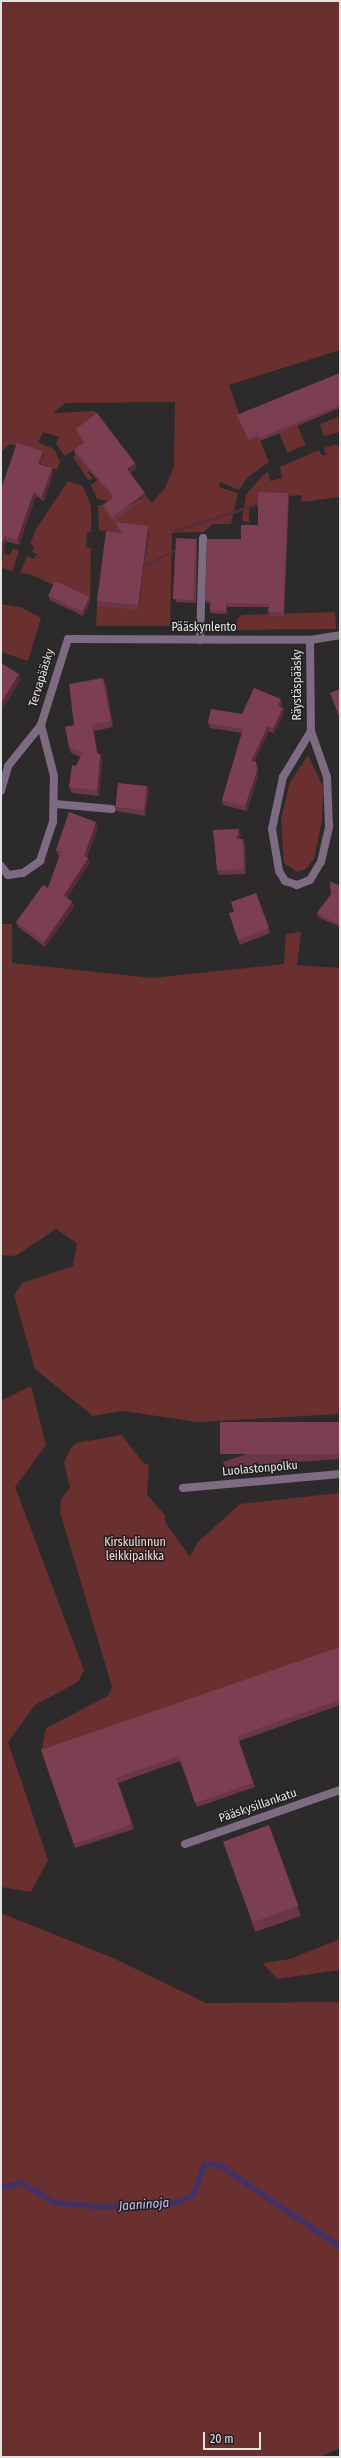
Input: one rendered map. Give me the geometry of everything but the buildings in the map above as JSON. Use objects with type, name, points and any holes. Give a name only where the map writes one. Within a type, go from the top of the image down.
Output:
[{"type":"street","points":[[200,640],[203,538]]},
{"type":"street","name":"Pääskynlento","points":[[68,639],[310,640],[340,635]]},
{"type":"street","name":"Tervapääsky","points":[[1,791],[8,766],[41,725],[68,639]]},
{"type":"street","name":"Räystäspääsky","points":[[310,640],[311,731],[327,777],[329,826],[321,862],[310,880],[297,885],[285,881],[279,871],[273,816],[283,777],[311,731]]},
{"type":"street","name":"Tervapääsky","points":[[1,866],[8,875],[23,873],[40,861],[55,804],[54,776],[41,725]]},
{"type":"street","points":[[55,804],[112,809]]},
{"type":"street","name":"Luolastonpolku","points":[[183,1488],[340,1474]]},
{"type":"street","name":"Pääskysillankatu","points":[[185,1844],[340,1790]]},
{"type":"green space","points":[[1,1],[340,1],[340,350],[229,385],[249,442],[259,438],[269,462],[248,477],[239,490],[220,482],[219,487],[238,493],[231,524],[212,524],[204,532],[172,533],[170,626],[96,626],[98,588],[146,558],[149,531],[122,533],[99,530],[98,505],[110,505],[125,513],[147,497],[152,503],[165,488],[174,467],[175,402],[65,403],[53,413],[95,411],[99,418],[84,443],[65,456],[56,444],[59,437],[43,432],[38,442],[54,449],[60,461],[57,470],[41,464],[44,456],[11,444],[1,451]]},
{"type":"green space","points":[[338,417],[340,432],[324,436],[320,424]]},
{"type":"green space","points":[[296,422],[306,445],[287,453],[278,430]]},
{"type":"green space","points":[[333,445],[340,446],[340,497],[302,502],[301,495],[289,496],[249,507],[249,522],[242,521],[246,495],[262,476],[268,472],[270,481],[282,478],[280,467],[319,450],[321,455],[326,455],[324,448]]},
{"type":"green space","points":[[75,455],[81,462],[86,458],[99,464],[88,472],[93,479],[88,480],[73,457]]},
{"type":"green space","points":[[107,473],[113,497],[107,501],[97,499],[91,485]]},
{"type":"green space","points":[[68,481],[83,486],[91,506],[91,532],[87,533],[86,547],[91,548],[90,602],[30,574],[20,573],[27,556],[34,559],[37,554],[32,552],[34,546],[30,544],[36,529]]},
{"type":"green space","points":[[5,546],[5,554],[10,555],[13,548],[19,551],[12,571],[1,567]]},
{"type":"green space","points":[[1,604],[20,607],[41,618],[28,661],[1,652]]},
{"type":"green space","points":[[335,612],[336,629],[237,630],[237,619],[242,615]]},
{"type":"green space","points":[[308,755],[323,787],[322,820],[314,859],[306,869],[297,872],[284,863],[281,819],[290,782]]},
{"type":"green space","points":[[1,924],[12,924],[12,963],[152,978],[284,964],[286,934],[301,932],[297,965],[340,968],[340,1414],[198,1422],[123,1411],[93,1416],[35,1369],[14,1295],[22,1283],[73,1266],[77,1243],[56,1229],[15,1256],[1,1255]]},
{"type":"green space","points":[[31,1386],[46,1445],[15,1487],[84,1670],[78,1682],[35,1705],[8,1742],[48,1860],[31,1892],[1,1887],[1,1401]]},
{"type":"green space","name":"Kirskulinnun leikkipaikka","points":[[122,1435],[143,1463],[149,1465],[147,1495],[165,1515],[165,1522],[190,1557],[198,1542],[240,1504],[340,1493],[340,1649],[41,1752],[46,1728],[108,1696],[112,1687],[60,1512],[61,1499],[70,1488],[64,1462],[71,1448],[76,1443]]},
{"type":"green space","points":[[1,1913],[113,1958],[206,2003],[340,2002],[340,2448],[320,2457],[1,2457]]},
{"type":"green space","points":[[340,1939],[340,1970],[277,1979],[263,1963],[290,1959]]},
{"type":"waterway","name":"Jaaninoja","points":[[1,2188],[21,2183],[56,2203],[104,2207],[177,2203],[193,2195],[205,2164],[218,2164],[340,2247]]}]
